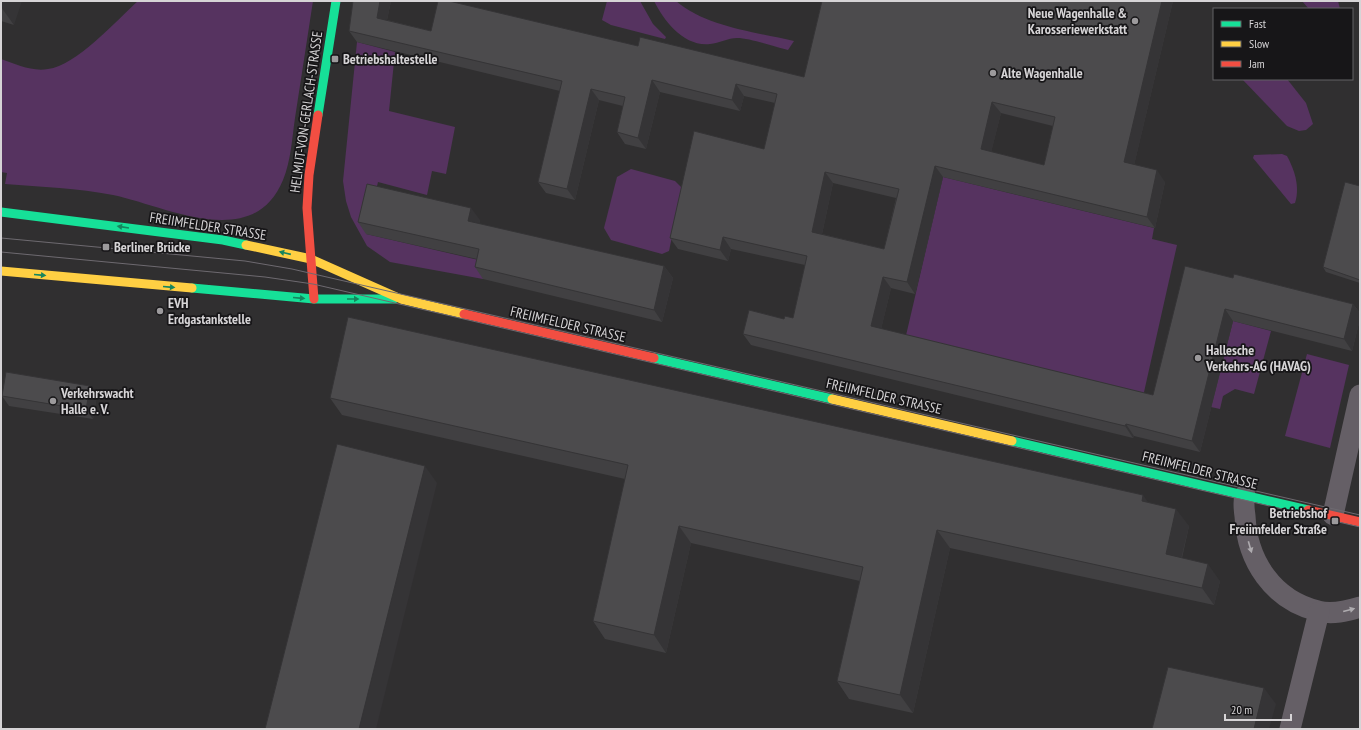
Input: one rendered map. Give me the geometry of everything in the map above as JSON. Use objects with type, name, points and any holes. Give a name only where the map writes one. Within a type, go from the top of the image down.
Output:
[{"type":"street","name":"HELMUT-VON-GERLACH-STRASSE","points":[[314,300],[307,208],[309,175],[336,1]]},
{"type":"street","name":"FREIIMFELDER STRASSE","points":[[1,212],[223,240],[311,259],[401,299],[1360,522]]},
{"type":"street","name":"FREIIMFELDER STRASSE","points":[[1,271],[314,300],[401,299]]},
{"type":"street","points":[[1333,515],[1360,395]]},
{"type":"street","points":[[1244,495],[1245,524],[1253,558],[1260,571],[1272,585],[1294,603],[1319,612],[1341,612],[1360,607]]},
{"type":"street","points":[[1290,729],[1319,612]]},
{"type":"shaded area","points":[[138,1],[313,1],[291,149],[286,173],[269,202],[251,215],[230,220],[207,219],[182,214],[113,195],[73,189],[5,184],[7,173],[1,172],[1,59],[24,67],[42,70],[59,66],[71,60],[96,41]]},
{"type":"shaded area","points":[[607,1],[640,1],[653,24],[666,37],[665,39],[611,25],[602,20]]},
{"type":"shaded area","points":[[654,1],[676,1],[688,10],[716,23],[794,41],[788,50],[742,38],[730,39],[717,43],[701,44],[683,37],[676,31],[663,17]]},
{"type":"shaded area","points":[[1302,1],[1338,1],[1340,8],[1308,8]]},
{"type":"shaded area","points":[[357,42],[395,52],[389,111],[455,127],[446,174],[432,171],[427,195],[378,182],[366,234],[487,262],[483,279],[390,262],[367,246],[351,217],[346,201],[343,181]]},
{"type":"shaded area","points":[[1243,80],[1288,80],[1306,103],[1313,124],[1306,130],[1299,131],[1287,126]]},
{"type":"shaded area","points":[[1282,154],[1287,156],[1296,179],[1297,191],[1295,203],[1291,204],[1253,158],[1254,155]]},
{"type":"shaded area","points":[[631,169],[675,181],[682,188],[669,251],[662,254],[611,240],[604,228],[617,177]]},
{"type":"shaded area","points":[[943,177],[1154,228],[1152,239],[1177,245],[1142,401],[904,344]]},
{"type":"shaded area","points":[[1233,321],[1271,331],[1254,394],[1235,389],[1223,396],[1220,409],[1211,407]]},
{"type":"shaded area","points":[[1307,354],[1349,365],[1330,448],[1285,436]]},
{"type":"building","points":[[353,1],[380,1],[377,18],[431,31],[438,1],[449,1],[638,46],[640,37],[804,77],[822,1],[1162,1],[1124,162],[1157,170],[1147,217],[935,166],[907,282],[883,277],[871,326],[1153,395],[1185,266],[1233,278],[1234,274],[1353,304],[1344,339],[1225,309],[1192,441],[1126,424],[1125,426],[743,334],[749,310],[784,319],[785,316],[793,318],[807,256],[723,237],[720,250],[670,238],[694,131],[764,149],[777,94],[736,84],[732,100],[652,80],[638,138],[617,132],[625,97],[591,89],[567,189],[538,182],[562,81],[349,31]],"holes":[[[992,102],[1055,117],[1044,165],[981,149]],[[825,172],[899,189],[884,249],[812,232]]]},
{"type":"building","points":[[1345,182],[1360,186],[1360,280],[1323,267]]},
{"type":"building","points":[[367,184],[471,208],[468,221],[664,266],[654,310],[475,267],[479,249],[358,222]]},
{"type":"building","points":[[348,317],[1143,495],[1142,501],[1176,509],[1166,554],[1208,564],[1202,588],[937,530],[900,695],[837,681],[863,567],[679,526],[654,635],[593,621],[628,465],[330,398]]},
{"type":"building","points":[[6,372],[90,386],[86,410],[2,396]]},
{"type":"building","points":[[337,444],[425,466],[359,729],[265,729]]},
{"type":"building","points":[[1168,667],[1264,688],[1254,729],[1152,729]]},
{"type":"tram line","points":[[1,238],[245,261],[292,269],[1360,515]]},
{"type":"tram line","points":[[1,252],[265,277],[313,284],[1360,527]]},
{"type":"traffic: fast","points":[[318,115],[336,1]]},
{"type":"traffic: fast","points":[[1,212],[223,240],[246,245]]},
{"type":"traffic: fast","points":[[192,288],[314,299],[394,299]]},
{"type":"traffic: fast","points":[[654,358],[832,399]]},
{"type":"traffic: fast","points":[[1012,441],[1308,510]]},
{"type":"traffic: slow","points":[[246,245],[311,259],[401,299],[464,314]]},
{"type":"traffic: slow","points":[[1,271],[192,288]]},
{"type":"traffic: slow","points":[[832,399],[1012,441]]},
{"type":"traffic: jam","points":[[314,299],[307,208],[309,175],[318,115]]},
{"type":"traffic: jam","points":[[464,314],[654,358]]},
{"type":"traffic: jam","points":[[1308,510],[1360,522]]},
{"type":"place","name":"Neue Wagenhalle & Karosseriewerkstatt","points":[[1135,21]]},
{"type":"place","name":"Betriebshaltestelle","points":[[335,59]]},
{"type":"place","name":"Alte Wagenhalle","points":[[993,73]]},
{"type":"place","name":"Berliner Brücke","points":[[106,247]]},
{"type":"place","name":"EVH Erdgastankstelle","points":[[160,311]]},
{"type":"place","name":"Hallesche Verkehrs-AG (HAVAG)","points":[[1198,358]]},
{"type":"place","name":"Verkehrswacht Halle e. V.","points":[[53,401]]},
{"type":"place","name":"Betriebshof Freiimfelder Straße","points":[[1335,521]]}]
